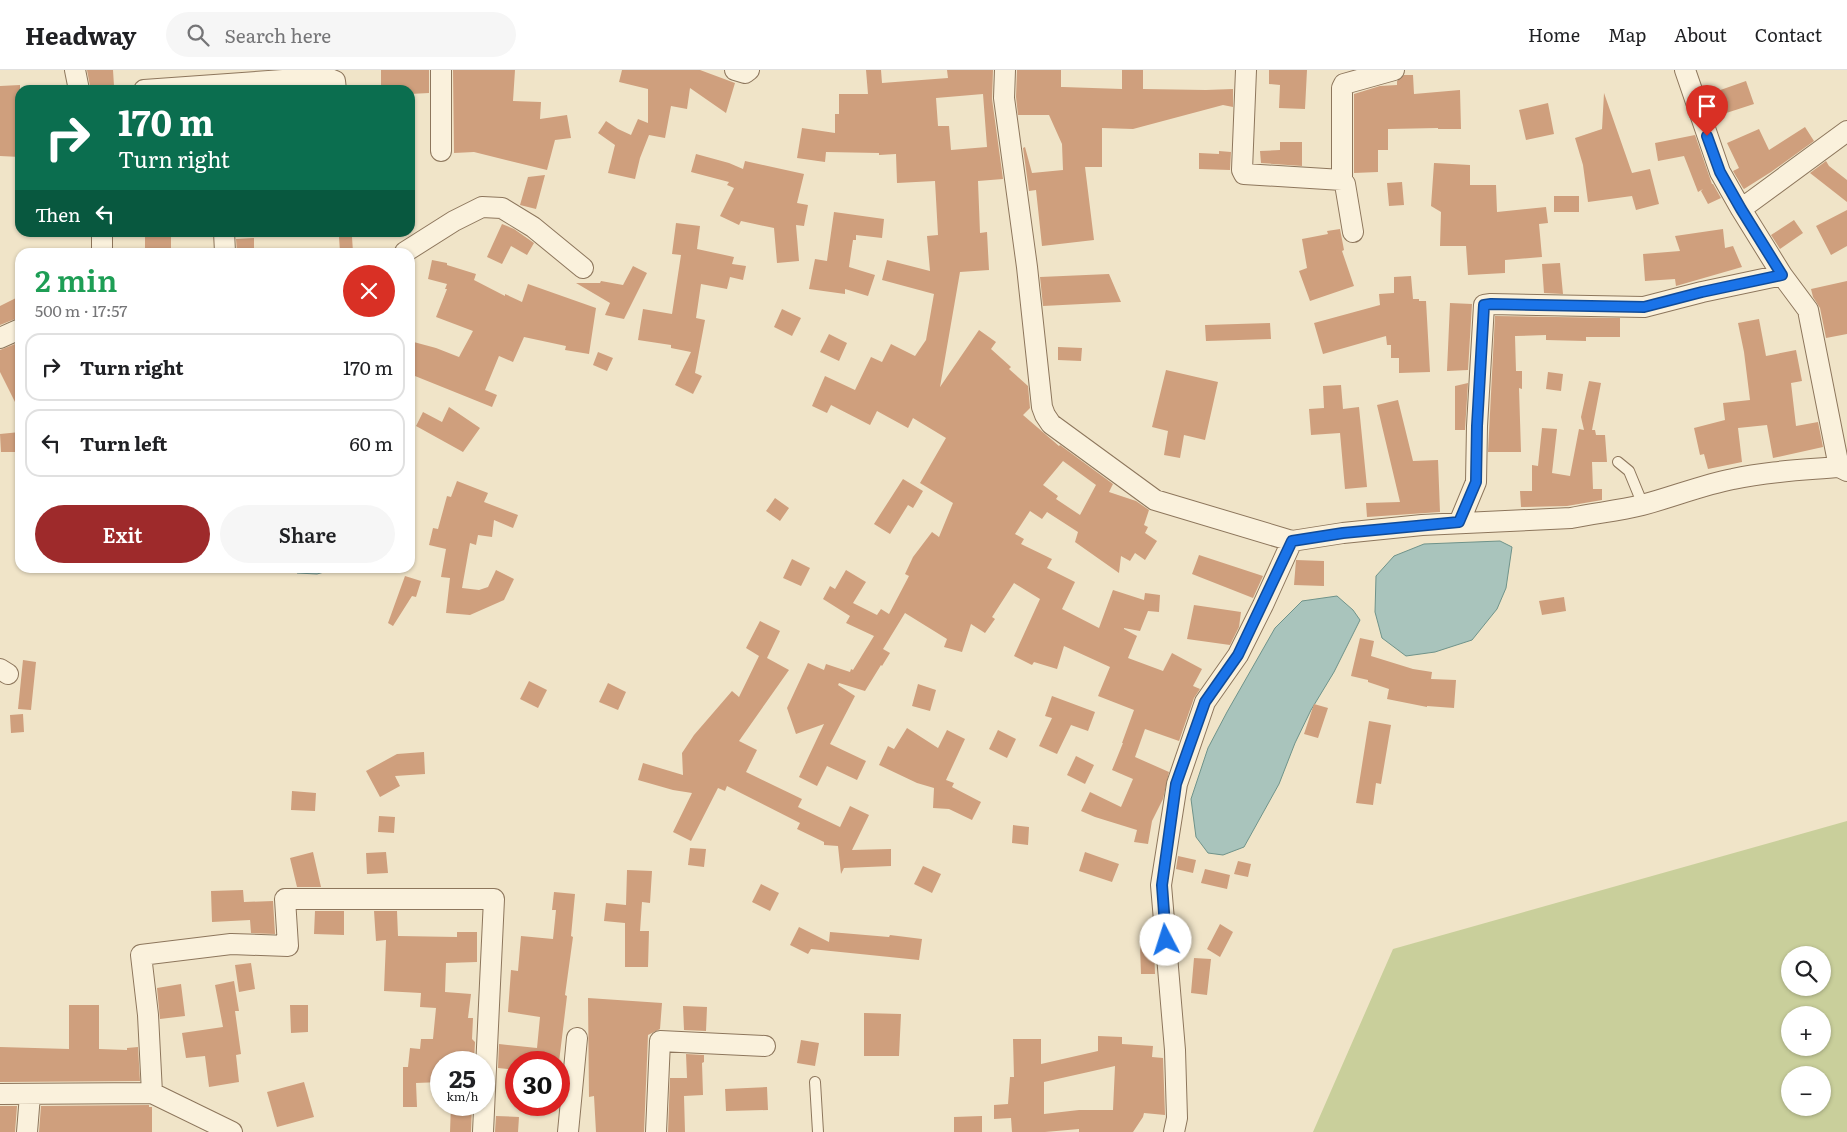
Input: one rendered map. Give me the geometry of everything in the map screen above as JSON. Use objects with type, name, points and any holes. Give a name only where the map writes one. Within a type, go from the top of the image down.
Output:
[{"type":"street","points":[[75,70],[78,85]]},
{"type":"street","points":[[441,70],[441,151]]},
{"type":"street","points":[[735,70],[745,73],[750,70]]},
{"type":"street","points":[[1005,70],[1004,98],[1027,268],[1042,407],[1045,415],[1051,424],[1155,500],[1292,541],[1343,533],[1459,522],[1570,518],[1607,513],[1643,505],[1733,479],[1772,472],[1843,469],[1808,310],[1782,275],[1720,172],[1686,70]]},
{"type":"street","points":[[1246,70],[1242,170],[1244,174],[1342,180]]},
{"type":"street","points":[[1353,232],[1345,184],[1342,180],[1342,88],[1344,84],[1394,70]]},
{"type":"street","points":[[214,85],[330,79],[335,81],[335,85]]},
{"type":"street","points":[[1741,209],[1847,131]]},
{"type":"street","points":[[411,248],[454,221],[482,207],[502,208],[533,227],[583,268]]},
{"type":"street","points":[[1459,522],[1476,482],[1484,305],[1644,307],[1702,292],[1782,275]]},
{"type":"street","points":[[0,338],[15,331]]},
{"type":"street","points":[[1174,1132],[1177,1118],[1175,1050],[1162,885],[1176,784],[1205,702],[1238,655],[1292,541]]},
{"type":"street","points":[[152,1093],[148,1015],[141,955],[231,944],[288,946],[285,899],[494,899],[483,1132]]},
{"type":"street","points":[[568,1132],[577,1038]]},
{"type":"street","points":[[656,1132],[660,1041],[765,1046]]},
{"type":"street","points":[[0,1094],[152,1093],[232,1132]]},
{"type":"street","points":[[27,1132],[30,1095]]},
{"type":"lane","points":[[1618,462],[1629,471],[1643,505]]},
{"type":"lane","points":[[815,1082],[818,1132]]},
{"type":"green space","points":[[1847,821],[1847,1132],[1313,1132],[1393,949]]},
{"type":"water","points":[[1500,541],[1512,547],[1506,588],[1497,609],[1472,640],[1435,652],[1406,656],[1382,638],[1375,612],[1376,576],[1394,556],[1424,544]]},
{"type":"water","points":[[1337,596],[1353,610],[1360,620],[1334,672],[1311,710],[1295,743],[1279,784],[1244,847],[1223,855],[1208,853],[1196,837],[1191,799],[1208,748],[1275,628],[1302,601]]},
{"type":"building","points":[[87,70],[113,70],[114,85],[90,85]]},
{"type":"building","points":[[381,70],[429,70],[429,93],[415,94],[415,85],[381,85]]},
{"type":"building","points":[[453,70],[515,70],[513,101],[541,102],[540,119],[567,115],[571,138],[555,140],[547,170],[474,152],[454,153]]},
{"type":"building","points":[[622,70],[700,70],[735,83],[726,113],[690,88],[687,109],[671,106],[665,138],[649,135],[640,158],[635,179],[608,173],[615,145],[598,133],[606,121],[631,135],[638,119],[648,123],[648,89],[619,82]]},
{"type":"building","points":[[866,70],[881,70],[882,83],[948,78],[947,70],[993,70],[992,99],[1003,179],[978,181],[980,233],[987,232],[989,270],[960,272],[940,387],[979,330],[996,342],[991,349],[1028,386],[1030,408],[1023,415],[1059,446],[1113,484],[1109,492],[1136,501],[1149,510],[1144,525],[1148,527],[1145,533],[1157,541],[1145,560],[1135,553],[1130,561],[1121,556],[1119,573],[1075,542],[1078,532],[1047,512],[1042,519],[1030,511],[1015,534],[1024,539],[1021,544],[1052,559],[1047,568],[1075,582],[1062,609],[1099,628],[1113,590],[1144,600],[1145,593],[1160,595],[1159,612],[1148,611],[1140,631],[1124,628],[1137,636],[1128,658],[1163,671],[1172,653],[1202,669],[1193,686],[1200,689],[1194,698],[1179,741],[1145,729],[1135,757],[1169,772],[1163,799],[1152,821],[1148,844],[1134,842],[1137,830],[1081,811],[1090,792],[1121,807],[1133,779],[1112,770],[1134,710],[1098,696],[1110,667],[1064,646],[1057,669],[1034,662],[1032,665],[1014,656],[1040,599],[1014,583],[992,617],[995,619],[985,633],[971,624],[962,652],[944,647],[947,639],[905,613],[883,649],[890,653],[865,691],[839,683],[838,685],[855,696],[830,744],[866,761],[857,780],[827,766],[817,786],[799,777],[824,724],[796,734],[787,708],[808,663],[824,670],[826,664],[850,672],[874,636],[846,623],[850,616],[823,599],[830,586],[835,589],[846,570],[866,582],[853,603],[877,615],[881,609],[889,614],[909,576],[905,574],[913,557],[932,532],[939,537],[953,503],[920,483],[946,438],[913,418],[908,428],[877,411],[870,425],[831,405],[827,413],[812,406],[825,376],[855,390],[871,357],[882,362],[891,344],[915,356],[926,340],[934,294],[882,280],[887,260],[930,271],[927,236],[938,235],[935,181],[897,183],[896,154],[826,152],[825,162],[797,158],[802,128],[835,133],[835,114],[839,114],[839,94],[868,94]],"holes":[[[983,94],[987,147],[951,150],[949,126],[938,126],[936,98]],[[1063,461],[1096,485],[1080,515],[1056,499],[1058,496],[1043,485]]]},
{"type":"building","points":[[1017,70],[1061,70],[1061,87],[1122,89],[1122,70],[1143,70],[1143,89],[1233,89],[1233,107],[1223,105],[1133,129],[1102,128],[1102,167],[1085,167],[1094,240],[1042,246],[1036,190],[1029,191],[1023,148],[1025,147],[1032,173],[1063,170],[1062,144],[1049,115],[1018,115],[1016,97]]},
{"type":"building","points":[[1269,70],[1307,70],[1305,109],[1279,108],[1280,85],[1269,84]]},
{"type":"building","points":[[1404,75],[1413,75],[1414,94],[1460,90],[1461,129],[1388,129],[1388,150],[1378,150],[1378,172],[1354,173],[1354,94],[1380,86],[1397,85],[1397,81]]},
{"type":"building","points":[[1746,81],[1754,104],[1717,116],[1709,94]]},
{"type":"building","points":[[15,85],[15,157],[0,156],[0,86]]},
{"type":"building","points":[[1604,93],[1632,173],[1650,169],[1659,204],[1636,210],[1632,196],[1588,202],[1583,165],[1575,138],[1602,129]]},
{"type":"building","points":[[1548,103],[1554,134],[1526,140],[1519,110]]},
{"type":"building","points":[[1805,127],[1814,141],[1744,189],[1733,171],[1739,168],[1727,143],[1759,129],[1769,150]]},
{"type":"building","points":[[1695,135],[1712,184],[1721,198],[1708,204],[1701,191],[1703,189],[1698,192],[1684,156],[1658,161],[1655,143]]},
{"type":"building","points":[[1280,142],[1302,142],[1302,166],[1261,163],[1260,151],[1280,150]]},
{"type":"building","points":[[1219,151],[1231,152],[1230,170],[1199,169],[1199,153],[1219,154]]},
{"type":"building","points":[[696,154],[743,169],[745,161],[804,174],[797,203],[808,205],[804,226],[796,225],[799,261],[777,263],[774,228],[741,221],[739,225],[720,216],[734,188],[727,185],[729,182],[691,172]]},
{"type":"building","points":[[1826,161],[1829,166],[1847,180],[1847,202],[1810,173]]},
{"type":"building","points":[[1434,163],[1470,165],[1470,185],[1496,185],[1497,212],[1546,207],[1548,223],[1539,224],[1542,257],[1505,260],[1505,273],[1468,275],[1466,246],[1440,246],[1441,212],[1431,206]]},
{"type":"building","points":[[545,175],[536,209],[520,205],[528,177]]},
{"type":"building","points":[[1402,182],[1404,205],[1389,206],[1387,183]]},
{"type":"building","points":[[1554,196],[1579,196],[1579,212],[1554,212]]},
{"type":"building","points":[[1847,210],[1847,246],[1831,255],[1816,226]]},
{"type":"building","points":[[834,212],[884,219],[882,238],[856,235],[856,240],[853,240],[849,267],[875,275],[868,296],[845,289],[845,294],[809,289],[815,259],[827,261]]},
{"type":"building","points":[[1794,220],[1803,233],[1780,249],[1771,235]]},
{"type":"building","points":[[676,223],[700,226],[697,249],[734,257],[732,264],[746,266],[743,280],[730,277],[727,289],[701,284],[696,318],[705,320],[695,373],[702,376],[693,394],[675,385],[691,352],[671,348],[671,345],[638,340],[643,309],[672,314],[681,255],[672,254]]},
{"type":"building","points":[[502,224],[514,229],[534,243],[527,255],[511,246],[502,264],[487,257]]},
{"type":"building","points":[[1340,229],[1344,250],[1342,251],[1354,286],[1310,301],[1299,271],[1307,268],[1302,239],[1328,234],[1327,231]]},
{"type":"building","points":[[1723,229],[1725,248],[1733,246],[1742,267],[1676,286],[1675,279],[1645,281],[1643,254],[1680,251],[1675,236]]},
{"type":"building","points":[[145,237],[171,237],[171,248],[145,248]]},
{"type":"building","points":[[339,237],[352,237],[353,248],[340,248]]},
{"type":"building","points":[[254,238],[254,248],[237,248],[236,239]]},
{"type":"building","points":[[432,260],[447,263],[447,265],[476,274],[474,280],[505,296],[505,294],[522,302],[528,284],[596,308],[589,354],[565,350],[566,346],[524,337],[513,362],[499,356],[485,390],[497,395],[492,407],[415,376],[415,342],[459,357],[473,331],[436,317],[447,289],[445,289],[447,284],[428,279]]},
{"type":"building","points":[[1560,263],[1563,294],[1544,293],[1542,264]]},
{"type":"building","points":[[633,266],[647,273],[624,319],[605,315],[610,303],[576,283],[600,283],[601,281],[623,285]]},
{"type":"building","points":[[1109,274],[1121,302],[1043,306],[1040,277]]},
{"type":"building","points":[[1411,276],[1413,299],[1426,301],[1430,372],[1399,373],[1399,358],[1391,358],[1391,345],[1387,345],[1386,336],[1323,354],[1314,323],[1380,305],[1379,294],[1394,293],[1394,277]]},
{"type":"building","points":[[1847,281],[1847,334],[1826,338],[1820,308],[1813,297],[1811,289]]},
{"type":"building","points":[[15,298],[15,319],[0,325],[0,306]]},
{"type":"building","points":[[1450,303],[1472,304],[1468,370],[1447,371]]},
{"type":"building","points":[[782,309],[801,318],[792,336],[774,327]]},
{"type":"building","points":[[1495,316],[1620,318],[1620,337],[1586,337],[1586,341],[1546,340],[1546,335],[1515,336],[1516,371],[1522,371],[1522,389],[1519,388],[1521,452],[1488,452]]},
{"type":"building","points":[[1759,319],[1766,356],[1796,350],[1802,381],[1791,383],[1796,426],[1818,422],[1823,447],[1773,458],[1767,425],[1738,428],[1742,462],[1708,469],[1704,454],[1700,455],[1694,428],[1725,420],[1723,403],[1750,400],[1738,323]]},
{"type":"building","points":[[1270,323],[1271,339],[1206,341],[1205,325]]},
{"type":"building","points":[[829,334],[847,343],[839,361],[820,352]]},
{"type":"building","points":[[15,344],[15,402],[0,372],[0,350]]},
{"type":"building","points":[[1058,347],[1082,348],[1081,361],[1058,360]]},
{"type":"building","points":[[598,352],[613,358],[607,371],[593,365]]},
{"type":"building","points":[[1166,370],[1218,382],[1205,440],[1184,435],[1180,458],[1164,455],[1168,431],[1152,427]]},
{"type":"building","points":[[1548,372],[1563,374],[1561,391],[1546,389]]},
{"type":"building","points":[[1589,381],[1601,383],[1592,430],[1595,430],[1596,435],[1605,435],[1607,462],[1592,462],[1593,489],[1602,489],[1602,500],[1567,506],[1521,507],[1520,491],[1532,491],[1532,465],[1538,466],[1542,428],[1557,429],[1552,473],[1570,476],[1579,429],[1584,430],[1581,417]]},
{"type":"building","points":[[1468,383],[1465,430],[1455,430],[1455,386]]},
{"type":"building","points":[[1341,385],[1343,409],[1359,407],[1367,487],[1345,489],[1340,433],[1311,435],[1309,409],[1324,408],[1323,386]]},
{"type":"building","points":[[1398,400],[1413,461],[1438,460],[1440,512],[1367,517],[1366,503],[1400,502],[1377,405]]},
{"type":"building","points":[[449,407],[480,428],[463,452],[416,426],[423,412],[442,422]]},
{"type":"building","points":[[15,432],[15,452],[1,452],[0,434]]},
{"type":"building","points":[[903,479],[923,491],[913,508],[908,505],[890,534],[874,524]]},
{"type":"building","points":[[457,481],[488,493],[484,502],[518,515],[513,528],[494,520],[492,537],[478,535],[476,545],[470,543],[462,588],[479,590],[488,587],[496,570],[514,579],[504,600],[470,615],[446,613],[450,578],[441,577],[446,549],[429,545],[433,528],[438,529],[447,496],[451,497]]},
{"type":"building","points":[[775,498],[789,508],[780,521],[766,511]]},
{"type":"building","points":[[1199,555],[1263,576],[1253,598],[1192,574]]},
{"type":"building","points":[[792,559],[810,568],[801,586],[783,578]]},
{"type":"building","points":[[1296,560],[1324,561],[1324,586],[1294,585]]},
{"type":"building","points":[[405,576],[421,581],[416,597],[412,596],[393,626],[388,623]]},
{"type":"building","points":[[1564,597],[1566,611],[1542,615],[1539,601]]},
{"type":"building","points":[[1194,605],[1241,612],[1239,627],[1230,645],[1187,639]]},
{"type":"building","points":[[760,621],[780,631],[767,658],[789,670],[739,741],[757,750],[746,772],[802,799],[798,807],[840,827],[850,806],[869,815],[852,850],[891,849],[891,866],[844,868],[841,874],[838,846],[824,845],[824,842],[797,829],[800,823],[727,786],[725,791],[718,788],[691,841],[673,832],[692,793],[673,790],[638,780],[643,763],[683,775],[682,753],[694,735],[732,691],[739,697],[759,656],[746,648]]},
{"type":"building","points":[[1360,638],[1374,641],[1371,656],[1413,669],[1432,672],[1431,679],[1456,680],[1454,708],[1427,707],[1387,699],[1389,689],[1368,682],[1368,680],[1351,676]]},
{"type":"building","points":[[23,660],[36,662],[31,710],[18,709]]},
{"type":"building","points":[[529,681],[547,690],[538,708],[520,699]]},
{"type":"building","points":[[608,683],[626,692],[618,710],[599,702]]},
{"type":"building","points":[[918,684],[936,690],[930,711],[912,706]]},
{"type":"building","points":[[1052,696],[1095,712],[1088,731],[1071,725],[1057,754],[1039,746],[1052,718],[1045,716]]},
{"type":"building","points":[[1314,704],[1328,708],[1318,738],[1304,734]]},
{"type":"building","points":[[23,714],[24,732],[11,733],[10,715]]},
{"type":"building","points":[[1369,721],[1391,725],[1381,784],[1376,783],[1373,805],[1356,803]]},
{"type":"building","points":[[907,728],[938,748],[947,730],[965,739],[946,780],[954,783],[952,787],[981,802],[972,820],[949,809],[933,808],[934,788],[917,783],[879,765],[888,746],[894,749]]},
{"type":"building","points":[[998,730],[1016,739],[1007,758],[989,749]]},
{"type":"building","points":[[424,752],[425,774],[395,776],[400,786],[380,797],[366,771],[397,754]]},
{"type":"building","points":[[1076,756],[1094,765],[1085,784],[1067,775]]},
{"type":"building","points":[[292,791],[316,793],[315,811],[291,810]]},
{"type":"building","points":[[379,816],[395,817],[394,833],[378,832]]},
{"type":"building","points":[[1013,825],[1029,827],[1028,845],[1012,843]]},
{"type":"building","points":[[690,848],[706,849],[704,867],[688,865]]},
{"type":"building","points":[[313,852],[321,887],[297,887],[290,858]]},
{"type":"building","points":[[386,852],[388,873],[367,874],[366,853]]},
{"type":"building","points":[[1085,852],[1119,864],[1112,882],[1079,871]]},
{"type":"building","points":[[1178,856],[1196,860],[1193,873],[1176,869]]},
{"type":"building","points":[[1238,861],[1251,864],[1248,877],[1234,874]]},
{"type":"building","points":[[923,866],[941,874],[932,893],[914,884]]},
{"type":"building","points":[[1205,869],[1230,875],[1227,889],[1201,883]]},
{"type":"building","points":[[627,870],[652,871],[650,903],[642,902],[640,931],[649,931],[648,967],[625,967],[625,923],[604,921],[606,903],[626,905]]},
{"type":"building","points":[[761,884],[779,893],[770,911],[752,902]]},
{"type":"building","points":[[243,890],[244,902],[273,901],[275,934],[251,933],[250,920],[212,922],[211,891]]},
{"type":"building","points":[[554,892],[575,894],[571,936],[573,937],[565,995],[567,996],[560,1051],[505,1051],[505,1069],[498,1068],[499,1044],[537,1048],[540,1017],[508,1012],[511,970],[518,971],[521,936],[553,939],[556,910],[552,910]]},
{"type":"building","points":[[315,911],[344,911],[344,935],[314,934]]},
{"type":"building","points":[[374,911],[397,911],[398,936],[457,937],[457,932],[477,932],[477,962],[446,963],[445,992],[471,994],[468,1018],[473,1018],[472,1039],[475,1042],[475,1051],[430,1051],[430,1082],[416,1083],[417,1107],[403,1107],[403,1067],[408,1067],[410,1048],[420,1049],[421,1039],[433,1039],[436,1008],[420,1007],[421,993],[384,991],[386,940],[376,941]]},
{"type":"building","points":[[1220,924],[1233,932],[1220,957],[1207,949]]},
{"type":"building","points":[[799,927],[829,942],[830,932],[889,937],[890,935],[922,939],[919,960],[811,949],[808,954],[790,945]]},
{"type":"building","points":[[1140,946],[1154,946],[1155,974],[1141,974]]},
{"type":"building","points":[[1194,958],[1211,959],[1207,995],[1191,993]]},
{"type":"building","points":[[251,963],[255,989],[239,992],[235,965]]},
{"type":"building","points":[[234,981],[239,1011],[235,1011],[241,1054],[236,1055],[239,1082],[209,1087],[205,1056],[186,1058],[182,1033],[223,1027],[215,985]]},
{"type":"building","points":[[181,984],[185,1016],[160,1019],[157,988]]},
{"type":"building","points":[[588,998],[662,1003],[660,1029],[648,1035],[644,1132],[596,1132],[594,1096],[589,1097]]},
{"type":"building","points":[[69,1005],[99,1005],[99,1049],[127,1050],[127,1048],[138,1047],[140,1081],[0,1082],[0,1047],[69,1049]]},
{"type":"building","points":[[290,1005],[308,1005],[308,1032],[291,1033]]},
{"type":"building","points":[[683,1006],[707,1007],[706,1031],[684,1030]]},
{"type":"building","points":[[864,1013],[901,1014],[899,1056],[864,1056]]},
{"type":"building","points":[[1098,1036],[1122,1037],[1122,1044],[1153,1046],[1152,1057],[1163,1058],[1165,1115],[1144,1113],[1133,1132],[1079,1132],[1079,1129],[1012,1132],[1011,1118],[994,1119],[994,1105],[1008,1104],[1010,1077],[1014,1077],[1013,1039],[1041,1039],[1041,1064],[1098,1051]],"holes":[[[1115,1066],[1113,1110],[1079,1110],[1044,1114],[1044,1082]]]},
{"type":"building","points":[[801,1040],[819,1043],[815,1066],[797,1063]]},
{"type":"building","points":[[686,1054],[704,1055],[704,1062],[702,1063],[703,1095],[684,1096],[685,1132],[668,1132],[670,1078],[687,1078]]},
{"type":"building","points":[[304,1082],[314,1117],[277,1127],[267,1092]]},
{"type":"building","points":[[767,1087],[768,1110],[726,1111],[725,1089]]},
{"type":"building","points":[[149,1105],[149,1107],[152,1107],[152,1132],[39,1132],[41,1106]]},
{"type":"building","points":[[0,1106],[17,1106],[15,1132],[0,1132]]},
{"type":"building","points":[[451,1116],[472,1116],[471,1132],[450,1132]]},
{"type":"building","points":[[496,1116],[519,1117],[518,1132],[495,1132]]},
{"type":"building","points":[[982,1116],[982,1132],[954,1132],[954,1117]]},
{"type":"route","points":[[1166,940],[1162,885],[1176,784],[1205,702],[1238,655],[1292,541],[1343,533],[1459,522],[1476,482],[1477,426],[1484,305],[1644,307],[1702,292],[1782,275],[1720,172],[1707,136]]}]
